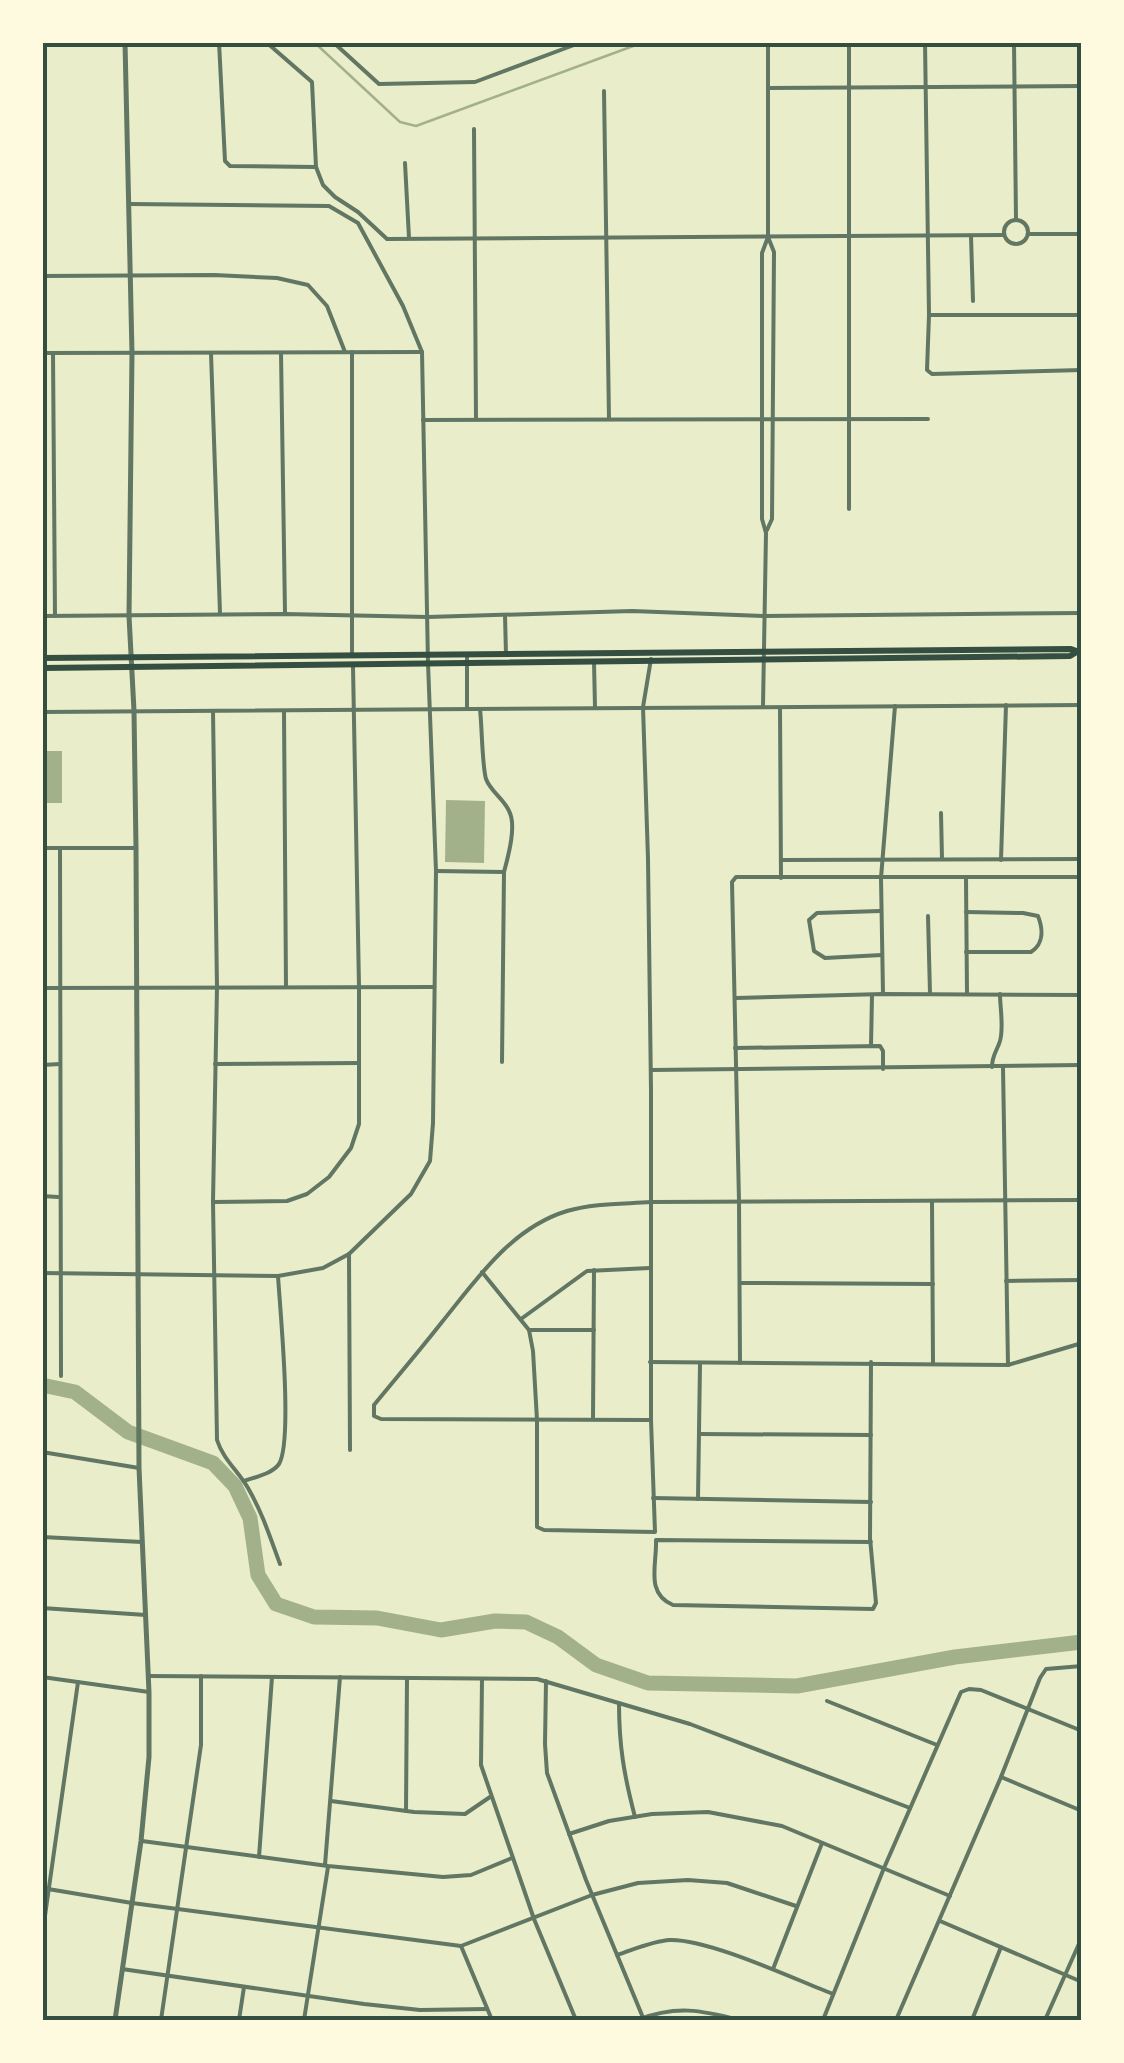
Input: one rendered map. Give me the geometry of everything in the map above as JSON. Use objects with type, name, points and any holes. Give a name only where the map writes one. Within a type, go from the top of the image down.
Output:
[{"type":"main road","points":[[468,659],[506,655],[651,658],[1060,650],[1079,653]]},
{"type":"main road","points":[[42,658],[353,663]]},
{"type":"main road","points":[[42,668],[428,659],[594,662],[651,658]]},
{"type":"street","points":[[115,2020],[149,1757],[139,1468],[136,848],[129,616],[132,353],[125,42]]},
{"type":"street","points":[[219,42],[227,164],[316,167]]},
{"type":"street","points":[[266,42],[312,82],[316,167],[324,185],[387,239],[1004,235]]},
{"type":"street","points":[[333,42],[379,84],[474,82],[582,42]]},
{"type":"street","points":[[763,707],[766,533],[762,519],[762,252],[768,237],[768,42]]},
{"type":"street","points":[[849,42],[849,509]]},
{"type":"street","points":[[925,42],[928,373],[1082,370]]},
{"type":"street","points":[[1014,42],[1016,220]]},
{"type":"street","points":[[42,49],[44,170]]},
{"type":"street","points":[[768,88],[1082,86]]},
{"type":"street","points":[[604,91],[610,419]]},
{"type":"street","points":[[474,129],[476,419]]},
{"type":"street","points":[[405,163],[410,239]]},
{"type":"street","points":[[42,1273],[278,1276],[323,1268],[349,1254],[411,1194],[430,1161],[436,870],[422,352],[403,306],[358,223],[329,206],[128,204]]},
{"type":"street","points":[[1016,220],[1027,226],[1028,234],[1024,242],[1016,244],[1004,235],[1006,226],[1016,220]]},
{"type":"street","points":[[1028,234],[1082,234]]},
{"type":"street","points":[[971,236],[973,301]]},
{"type":"street","points":[[766,533],[772,519],[774,252],[768,237]]},
{"type":"street","points":[[42,276],[214,275],[277,278],[308,285],[327,306],[349,352],[359,1124],[352,1148],[328,1177],[297,1199],[214,1202]]},
{"type":"street","points":[[928,315],[1082,314]]},
{"type":"street","points":[[280,352],[286,614]]},
{"type":"street","points":[[42,353],[422,352]]},
{"type":"street","points":[[53,353],[55,616]]},
{"type":"street","points":[[211,353],[220,616]]},
{"type":"street","points":[[423,420],[928,419]]},
{"type":"street","points":[[42,616],[428,617],[632,611],[763,616],[1082,613]]},
{"type":"street","points":[[505,615],[506,655]]},
{"type":"street","points":[[42,712],[1081,705],[1079,653]]},
{"type":"street","points":[[651,658],[643,707],[651,1070],[650,1420],[656,1540],[654,1590],[662,1600],[673,1604],[872,1609],[876,1603],[871,1542],[871,1362]]},
{"type":"street","points":[[468,659],[468,709]]},
{"type":"street","points":[[594,662],[595,708]]},
{"type":"street","points":[[1001,860],[1006,705]]},
{"type":"street","points":[[882,994],[882,878],[895,706]]},
{"type":"street","points":[[780,707],[781,878]]},
{"type":"street","points":[[480,709],[486,779],[512,818],[504,872],[502,1062]]},
{"type":"street","points":[[284,710],[286,987]]},
{"type":"street","points":[[213,711],[218,1440],[262,1513],[280,1564]]},
{"type":"street","points":[[941,813],[942,859]]},
{"type":"street","points":[[42,848],[136,848]]},
{"type":"street","points":[[60,848],[61,1376]]},
{"type":"street","points":[[781,860],[1082,860]]},
{"type":"street","points":[[436,870],[504,872]]},
{"type":"street","points":[[966,876],[966,994]]},
{"type":"street","points":[[740,1363],[732,882],[736,877],[1082,877]]},
{"type":"street","points":[[882,911],[817,913],[810,920],[814,951],[825,958],[882,956]]},
{"type":"street","points":[[966,912],[1038,916],[1041,940],[1031,952],[966,952]]},
{"type":"street","points":[[928,916],[930,994]]},
{"type":"street","points":[[42,988],[433,987]]},
{"type":"street","points":[[872,994],[872,1046]]},
{"type":"street","points":[[992,1067],[1000,1036],[1000,994]]},
{"type":"street","points":[[734,998],[1082,995]]},
{"type":"street","points":[[735,1048],[872,1046],[882,1048],[883,1068]]},
{"type":"street","points":[[216,1064],[358,1063]]},
{"type":"street","points":[[42,1064],[60,1064]]},
{"type":"street","points":[[651,1070],[1082,1065]]},
{"type":"street","points":[[1003,1066],[1008,1365]]},
{"type":"street","points":[[42,1196],[60,1197]]},
{"type":"street","points":[[650,1420],[381,1419],[374,1416],[374,1405],[508,1244],[537,1224],[566,1211],[651,1202],[1082,1200]]},
{"type":"street","points":[[932,1201],[933,1363]]},
{"type":"street","points":[[349,1254],[350,1450]]},
{"type":"street","points":[[521,1320],[587,1270],[650,1268]]},
{"type":"street","points":[[593,1419],[594,1270]]},
{"type":"street","points":[[482,1272],[530,1330],[538,1420],[537,1527],[655,1532]]},
{"type":"street","points":[[244,1482],[278,1464],[282,1451],[286,1423],[278,1276]]},
{"type":"street","points":[[1006,1281],[1082,1280]]},
{"type":"street","points":[[740,1283],[932,1284]]},
{"type":"street","points":[[530,1330],[594,1330]]},
{"type":"street","points":[[650,1362],[1008,1365],[1082,1343]]},
{"type":"street","points":[[698,1499],[700,1362]]},
{"type":"street","points":[[699,1434],[871,1435]]},
{"type":"street","points":[[42,1452],[139,1468]]},
{"type":"street","points":[[653,1498],[871,1502]]},
{"type":"street","points":[[42,1537],[142,1542]]},
{"type":"street","points":[[656,1540],[871,1542]]},
{"type":"street","points":[[42,1608],[146,1615]]},
{"type":"street","points":[[896,2020],[1040,1678],[1046,1670],[1082,1666]]},
{"type":"street","points":[[148,1676],[537,1679],[690,1724],[910,1808]]},
{"type":"street","points":[[162,2020],[201,1745],[201,1676]]},
{"type":"street","points":[[260,1857],[272,1676]]},
{"type":"street","points":[[42,1677],[149,1692]]},
{"type":"street","points":[[304,2020],[327,1866],[340,1677]]},
{"type":"street","points":[[406,1812],[407,1678]]},
{"type":"street","points":[[482,1679],[481,1764],[490,1797],[576,2020]]},
{"type":"street","points":[[546,1681],[547,1773],[641,2020],[655,2013],[684,2009],[740,2020]]},
{"type":"street","points":[[42,1937],[78,1682]]},
{"type":"street","points":[[823,2020],[960,1692],[981,1690],[1082,1731]]},
{"type":"street","points":[[827,1701],[936,1744]]},
{"type":"street","points":[[619,1702],[622,1771],[635,1816]]},
{"type":"street","points":[[1001,1777],[1082,1811]]},
{"type":"street","points":[[330,1801],[406,1812],[465,1814],[490,1797]]},
{"type":"street","points":[[569,1834],[635,1816],[708,1812],[782,1826],[950,1896]]},
{"type":"street","points":[[140,1841],[443,1877],[471,1875],[512,1858]]},
{"type":"street","points":[[772,1970],[822,1842]]},
{"type":"street","points":[[46,1888],[461,1946],[592,1895],[638,1883],[728,1883],[796,1906]]},
{"type":"street","points":[[940,1921],[1082,1982]]},
{"type":"street","points":[[1045,2020],[1082,1936]]},
{"type":"street","points":[[617,1955],[668,1940],[686,1942],[833,1994]]},
{"type":"street","points":[[461,1946],[492,2020]]},
{"type":"street","points":[[972,2020],[1001,1947]]},
{"type":"street","points":[[122,1969],[420,2010],[487,2009]]},
{"type":"street","points":[[239,2020],[244,1988]]},
{"type":"shaded area","points":[[43,751],[62,751],[62,803],[43,803]]},
{"type":"shaded area","points":[[446,800],[485,801],[484,863],[445,862]]},
{"type":"waterway","points":[[314,42],[400,122],[416,126],[644,42]]},
{"type":"waterway","points":[[42,1385],[75,1392],[128,1432],[213,1463],[235,1486],[250,1518],[258,1575],[276,1604],[314,1617],[377,1618],[441,1630],[495,1621],[526,1622],[558,1637],[596,1665],[648,1683],[797,1686],[955,1657],[1082,1642]]}]
